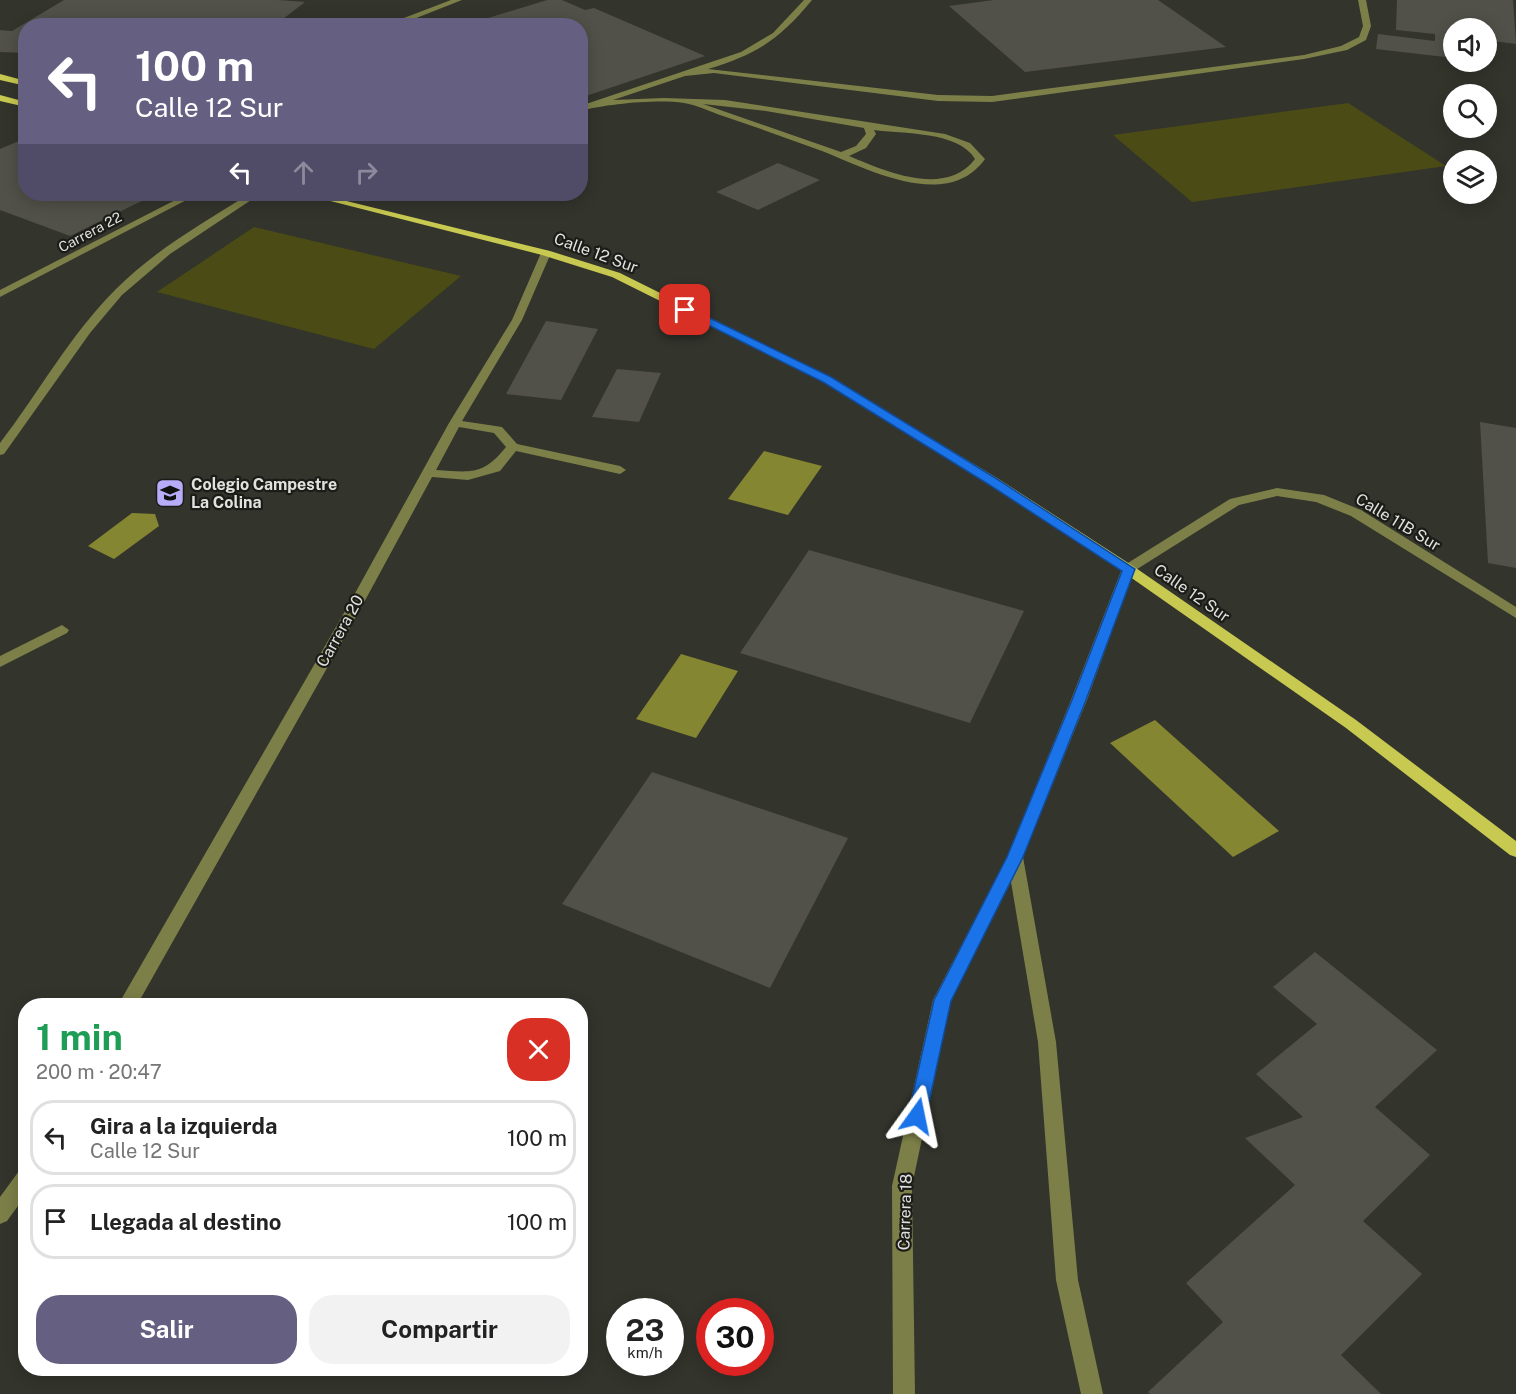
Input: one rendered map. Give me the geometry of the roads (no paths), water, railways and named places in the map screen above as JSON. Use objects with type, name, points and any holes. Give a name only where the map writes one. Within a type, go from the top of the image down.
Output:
[{"type":"main road","points":[[0,77],[18,82]]},
{"type":"main road","points":[[0,98],[18,103]]},
{"type":"main road","name":"Calle 12 Sur","points":[[335,201],[546,252],[616,275],[827,380],[993,481],[1128,569],[1351,724],[1516,849]]},
{"type":"main road","name":"Calle 12 Sur","points":[[354,201],[366,209]]},
{"type":"street","points":[[409,18],[458,0]]},
{"type":"street","points":[[687,74],[769,40],[789,24],[808,0]]},
{"type":"street","points":[[588,106],[657,81],[714,71],[959,99],[1021,96],[1304,57],[1344,48],[1363,38],[1366,26],[1362,0]]},
{"type":"street","points":[[596,104],[625,101],[686,101],[733,104],[958,140],[975,149],[980,159],[971,173],[946,180],[920,180],[885,174],[842,155],[686,101]]},
{"type":"street","points":[[842,155],[860,149],[867,142],[871,134],[868,126]]},
{"type":"street","name":"Carrera 22","points":[[0,294],[179,201]]},
{"type":"street","points":[[0,451],[30,414],[77,342],[118,292],[162,256],[244,201]]},
{"type":"street","name":"Carrera 20","points":[[131,998],[349,616],[455,423],[517,320],[546,252]]},
{"type":"street","points":[[455,423],[498,430],[513,447],[620,470]]},
{"type":"street","points":[[427,473],[468,476],[496,468],[513,447]]},
{"type":"street","name":"Calle 11B Sur","points":[[1128,569],[1235,502],[1277,492],[1319,498],[1356,513],[1516,614]]},
{"type":"street","name":"Carrera 18","points":[[904,1394],[902,1186],[942,1000],[1015,857],[1079,700],[1128,569]]},
{"type":"street","points":[[0,662],[62,630]]},
{"type":"street","points":[[1015,857],[1047,1042],[1067,1280],[1092,1394]]},
{"type":"street","points":[[0,1214],[18,1189]]},
{"type":"place","name":"Colegio Campestre La Colina","points":[[170,493]]}]
